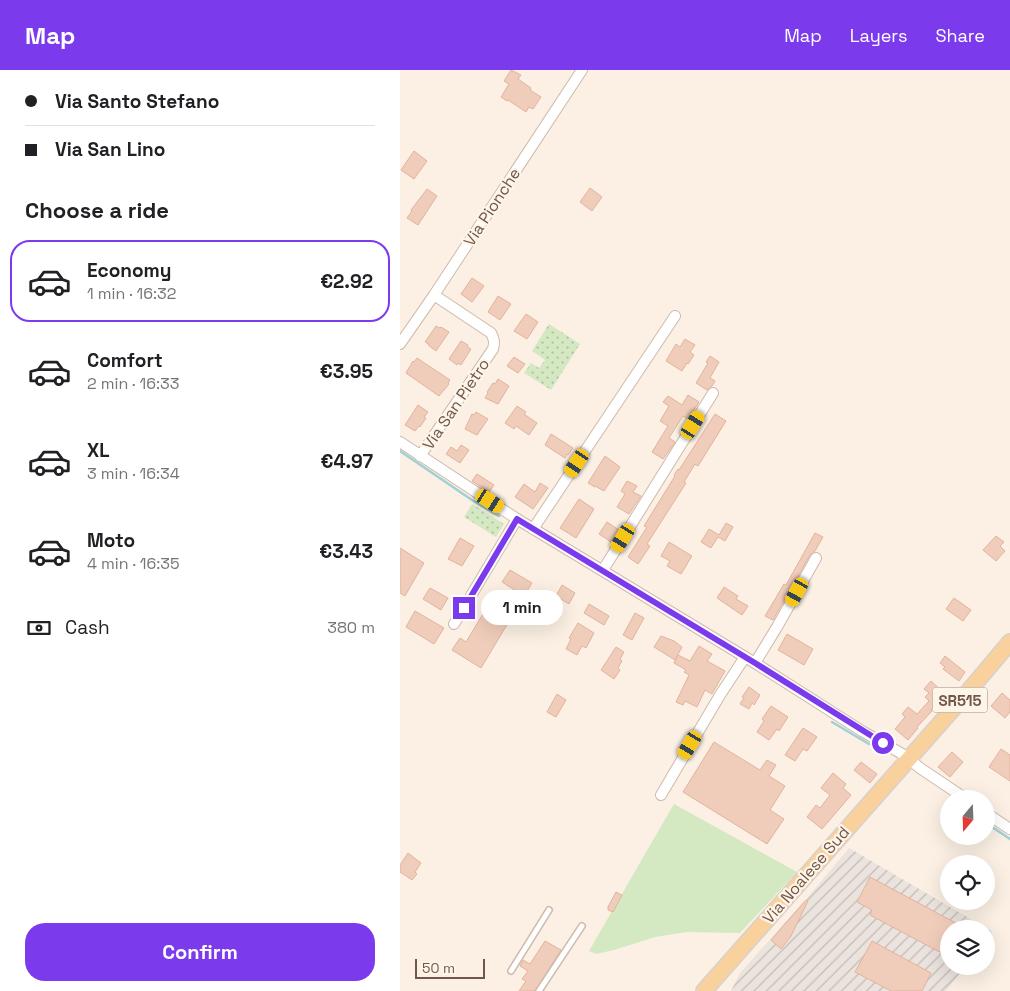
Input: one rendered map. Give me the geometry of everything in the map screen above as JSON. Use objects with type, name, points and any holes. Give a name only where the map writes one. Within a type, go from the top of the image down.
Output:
[{"type":"main road","name":"SR515","points":[[909,758],[1010,642]]},
{"type":"main road","name":"Via Noalese Sud","points":[[704,991],[909,758]]},
{"type":"street","name":"Via Pionche","points":[[400,344],[582,70]]},
{"type":"street","name":"Via San Pietro","points":[[420,456],[493,349],[494,344],[491,333],[434,295]]},
{"type":"street","points":[[533,528],[675,316]]},
{"type":"street","points":[[603,570],[714,393]]},
{"type":"street","points":[[400,442],[517,519],[909,758],[920,768],[953,790]]},
{"type":"street","points":[[454,624],[517,519]]},
{"type":"street","points":[[755,663],[816,558]]},
{"type":"street","points":[[661,794],[720,695],[746,657]]},
{"type":"street","points":[[995,819],[1010,829]]},
{"type":"lane","points":[[511,971],[549,910]]},
{"type":"lane","points":[[539,991],[582,926]]},
{"type":"shaded area","points":[[849,848],[940,901],[940,910],[955,910],[972,920],[940,920],[940,975],[959,975],[946,991],[731,991],[740,973]]},
{"type":"green space","points":[[549,324],[580,344],[551,390],[524,373],[531,363],[539,368],[545,360],[532,351]]},
{"type":"green space","points":[[472,504],[504,524],[496,537],[464,517]]},
{"type":"green space","points":[[674,804],[797,872],[740,933],[687,932],[655,937],[596,954],[589,951]]},
{"type":"building","points":[[511,70],[521,75],[518,79],[541,97],[533,109],[529,107],[526,112],[501,97],[509,84],[504,81]]},
{"type":"building","points":[[414,151],[427,161],[414,179],[401,170]]},
{"type":"building","points":[[590,188],[602,197],[592,211],[580,202]]},
{"type":"building","points":[[427,189],[437,196],[418,225],[407,218]]},
{"type":"building","points":[[472,278],[484,286],[472,302],[461,294]]},
{"type":"building","points":[[498,296],[511,304],[500,320],[488,312]]},
{"type":"building","points":[[526,314],[538,322],[527,339],[514,331]]},
{"type":"building","points":[[436,326],[449,332],[436,351],[425,342]]},
{"type":"building","points":[[685,339],[695,345],[690,352],[694,355],[682,371],[666,361],[676,344],[680,347]]},
{"type":"building","points":[[461,341],[471,349],[461,365],[458,363],[457,365],[449,359]]},
{"type":"building","points":[[710,356],[719,362],[710,378],[715,381],[707,390],[696,383]]},
{"type":"building","points":[[514,357],[525,364],[518,373],[507,366]]},
{"type":"building","points":[[417,358],[450,380],[439,396],[406,373]]},
{"type":"building","points":[[498,379],[509,386],[498,404],[485,398],[493,383],[495,384]]},
{"type":"building","points":[[688,395],[699,402],[688,419],[683,416],[669,438],[675,442],[663,459],[652,452],[668,426],[660,421],[669,406],[663,402],[668,396],[682,405]]},
{"type":"building","points":[[418,405],[428,412],[420,427],[415,431],[405,425]]},
{"type":"building","points":[[517,406],[526,412],[524,414],[537,423],[529,435],[516,426],[514,429],[505,423]]},
{"type":"building","points":[[476,412],[488,419],[477,435],[465,429],[472,414],[474,415]]},
{"type":"building","points":[[715,414],[726,421],[698,466],[695,464],[684,482],[686,483],[647,544],[650,546],[638,564],[628,557],[647,527],[644,526],[674,475]]},
{"type":"building","points":[[551,434],[573,448],[565,458],[545,445]]},
{"type":"building","points":[[461,445],[469,450],[460,463],[446,454],[451,447],[457,451]]},
{"type":"building","points":[[605,456],[620,467],[604,491],[588,483]]},
{"type":"building","points":[[477,474],[494,485],[489,492],[472,481]]},
{"type":"building","points":[[627,481],[637,486],[633,492],[641,496],[629,514],[617,507],[625,494],[621,491]]},
{"type":"building","points":[[540,483],[548,488],[533,509],[515,497],[524,484],[535,492]]},
{"type":"building","points":[[579,499],[594,509],[576,538],[560,528]]},
{"type":"building","points":[[607,522],[619,530],[611,542],[599,534]]},
{"type":"building","points":[[726,523],[733,527],[725,541],[718,537],[711,548],[701,542],[709,529],[719,535]]},
{"type":"building","points":[[815,533],[823,537],[815,551],[810,555],[773,620],[765,616],[784,584],[786,585]]},
{"type":"building","points":[[996,536],[1004,542],[1000,546],[1005,551],[996,561],[983,550]]},
{"type":"building","points":[[460,538],[474,546],[462,566],[448,559]]},
{"type":"building","points":[[669,542],[692,556],[681,574],[667,566],[670,561],[661,556]]},
{"type":"building","points":[[400,548],[424,563],[405,596],[400,593]]},
{"type":"building","points":[[510,570],[532,583],[524,596],[502,582]]},
{"type":"building","points":[[562,585],[575,593],[569,604],[556,596]]},
{"type":"building","points":[[724,587],[738,596],[736,599],[748,606],[742,615],[717,598]]},
{"type":"building","points":[[430,588],[448,598],[441,610],[423,599]]},
{"type":"building","points":[[495,594],[517,608],[481,668],[452,650],[460,638],[466,642]]},
{"type":"building","points":[[954,598],[971,610],[963,621],[946,609]]},
{"type":"building","points":[[589,604],[609,616],[604,625],[584,613]]},
{"type":"building","points":[[415,611],[444,628],[434,644],[406,627]]},
{"type":"building","points":[[635,613],[644,618],[632,640],[623,635]]},
{"type":"building","points":[[578,623],[594,633],[586,648],[582,646],[577,655],[566,649],[571,639],[569,638]]},
{"type":"building","points":[[787,634],[813,649],[804,665],[778,650]]},
{"type":"building","points":[[661,636],[674,641],[682,647],[675,660],[654,647]]},
{"type":"building","points":[[699,646],[712,654],[707,661],[725,671],[712,694],[705,690],[697,707],[685,701],[683,705],[676,702],[689,675],[684,672],[686,670],[674,663],[678,655],[690,661]]},
{"type":"building","points":[[616,647],[624,652],[618,668],[620,670],[614,679],[601,670]]},
{"type":"building","points":[[945,656],[965,672],[959,681],[943,669],[945,667],[940,663]]},
{"type":"building","points":[[931,681],[944,693],[908,740],[895,729],[905,717],[902,714],[908,707],[917,714],[929,701],[925,697],[929,693],[924,689]]},
{"type":"building","points":[[749,687],[760,695],[749,709],[740,704],[744,698],[742,697]]},
{"type":"building","points":[[1002,693],[1010,700],[1010,712],[1005,718],[991,706]]},
{"type":"building","points":[[557,694],[566,700],[556,717],[547,712]]},
{"type":"building","points":[[771,706],[788,717],[779,731],[777,729],[769,740],[757,732],[764,721],[762,719]]},
{"type":"building","points":[[803,728],[817,737],[807,751],[803,749],[795,761],[785,755]]},
{"type":"building","points":[[714,742],[760,770],[767,760],[776,765],[769,776],[785,786],[770,810],[784,819],[767,844],[683,792]]},
{"type":"building","points":[[1001,749],[1010,755],[1010,781],[989,767]]},
{"type":"building","points":[[952,752],[963,762],[950,777],[938,767]]},
{"type":"building","points":[[861,762],[877,774],[870,783],[854,770]]},
{"type":"building","points":[[833,773],[846,784],[843,788],[851,795],[822,829],[807,817],[816,805],[820,808],[830,795],[821,788]]},
{"type":"building","points":[[408,853],[421,863],[415,872],[417,874],[412,880],[400,872],[400,865]]},
{"type":"building","points":[[870,877],[950,920],[940,920],[940,952],[870,915],[872,910],[857,902]]},
{"type":"building","points":[[616,892],[622,895],[613,912],[608,910],[608,907]]},
{"type":"building","points":[[806,900],[808,901],[791,936],[781,949],[771,940]]},
{"type":"building","points":[[545,941],[561,950],[535,991],[519,991],[526,981],[522,979],[528,971],[520,966],[523,960],[530,964]]},
{"type":"building","points":[[872,941],[931,973],[922,991],[891,991],[855,972]]},
{"type":"waterway","points":[[400,451],[499,516]]},
{"type":"waterway","points":[[832,722],[869,744]]},
{"type":"waterway","points":[[995,829],[1010,839]]},
{"type":"route","points":[[464,608],[517,519],[883,743]]}]
